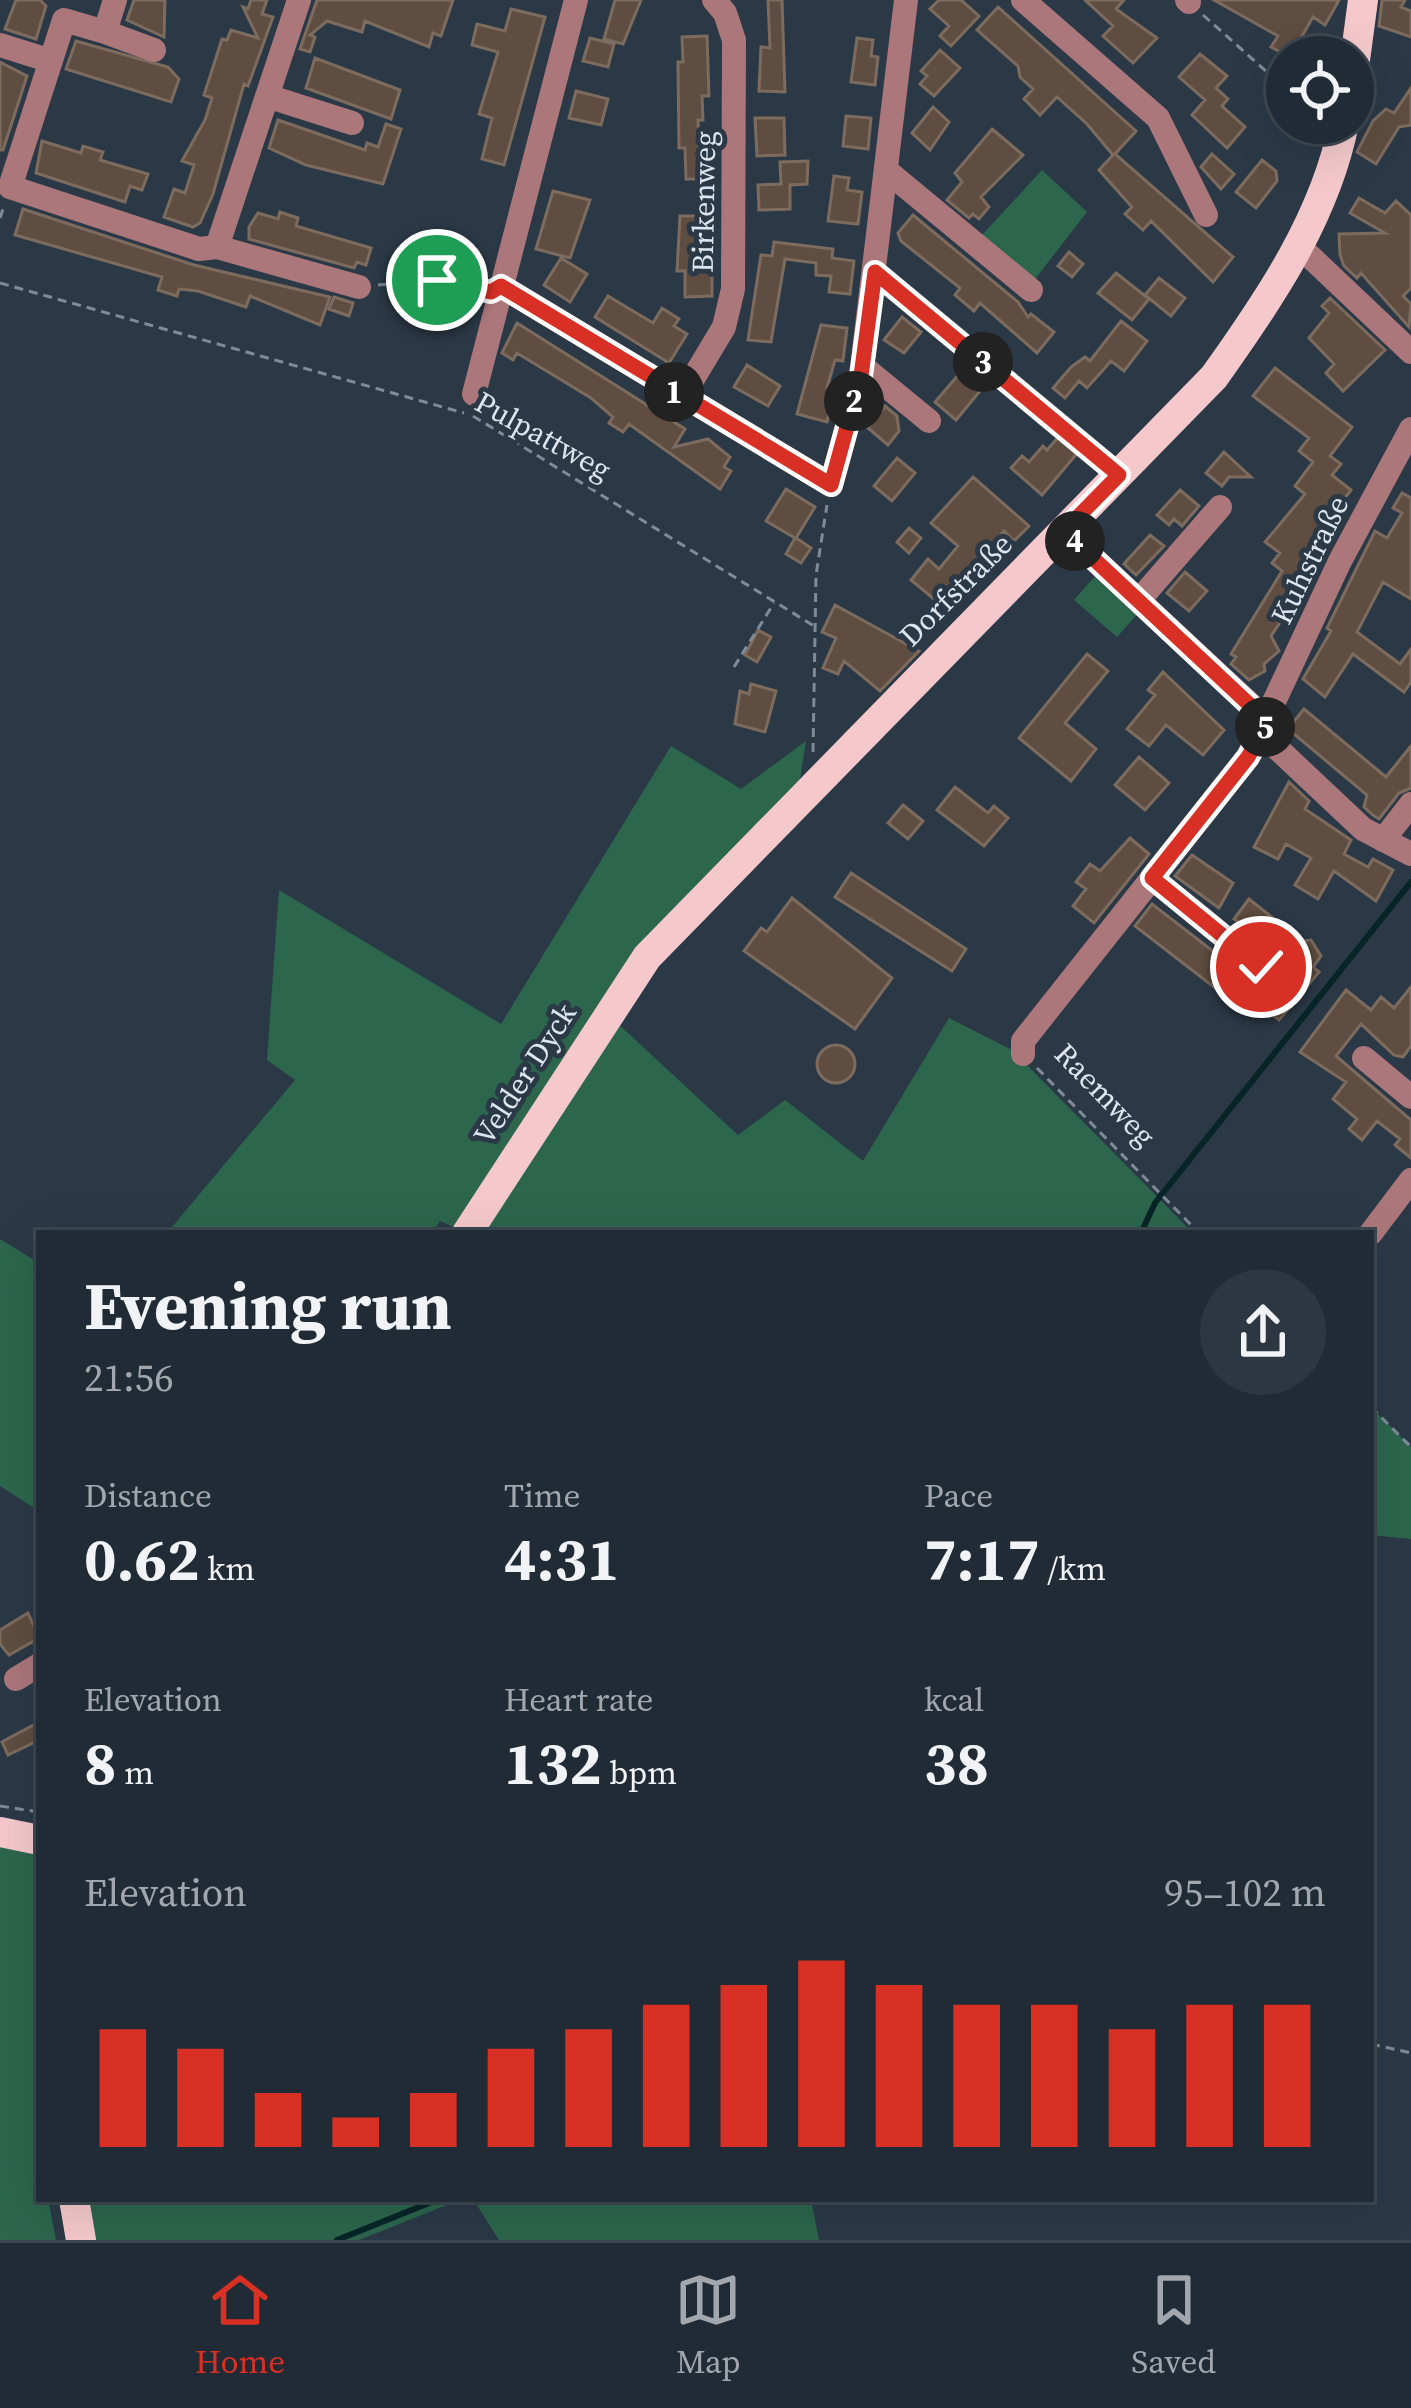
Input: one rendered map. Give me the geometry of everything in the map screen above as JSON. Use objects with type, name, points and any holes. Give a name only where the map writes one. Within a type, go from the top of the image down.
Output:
[{"type":"main road","points":[[1359,36],[1364,0]]},
{"type":"main road","name":"Dorfstraße","points":[[647,957],[1214,377],[1275,292],[1299,246],[1337,144]]},
{"type":"main road","name":"Velder Dyck","points":[[468,1230],[647,957]]},
{"type":"main road","points":[[0,1832],[36,1839]]},
{"type":"main road","points":[[75,2202],[81,2240]]},
{"type":"street","points":[[105,32],[115,0]]},
{"type":"street","points":[[217,247],[299,0]]},
{"type":"street","points":[[474,394],[576,0]]},
{"type":"street","name":"Birkenweg","points":[[682,397],[724,327],[737,242],[734,40],[725,13],[714,0]]},
{"type":"street","points":[[501,286],[831,485],[862,366],[906,0]]},
{"type":"street","points":[[1024,0],[1158,118],[1206,215]]},
{"type":"street","points":[[154,50],[105,32],[66,10],[5,186],[199,249],[217,247],[359,287]]},
{"type":"street","points":[[0,45],[51,61]]},
{"type":"street","points":[[267,96],[352,123]]},
{"type":"street","points":[[887,172],[1031,290]]},
{"type":"street","points":[[1299,246],[1411,352]]},
{"type":"street","points":[[862,366],[929,421]]},
{"type":"street","name":"Kuhstraße","points":[[1265,728],[1340,561],[1411,429]]},
{"type":"street","points":[[1140,599],[1220,507]]},
{"type":"street","points":[[1064,531],[1140,599],[1363,829],[1411,854]]},
{"type":"street","name":"Raemweg","points":[[1023,1054],[1022,1041],[1265,728]]},
{"type":"street","points":[[1383,840],[1411,804]]},
{"type":"street","points":[[1152,878],[1261,967]]},
{"type":"street","points":[[1364,1058],[1411,1097]]},
{"type":"street","points":[[1373,1230],[1411,1180]]},
{"type":"street","points":[[16,1679],[36,1667]]},
{"type":"path","points":[[1188,1],[1266,71]]},
{"type":"path","points":[[875,272],[1119,475]]},
{"type":"path","points":[[359,287],[437,280],[491,292],[501,286]]},
{"type":"path","name":"Pulpattweg","points":[[0,283],[481,419],[814,626]]},
{"type":"path","points":[[813,786],[814,626],[831,485]]},
{"type":"path","points":[[734,667],[775,602]]},
{"type":"path","name":"Raemweg","points":[[1023,1054],[1195,1230]]},
{"type":"path","points":[[1374,1410],[1411,1447]]},
{"type":"path","points":[[0,1806],[36,1812]]},
{"type":"path","points":[[1374,2045],[1411,2053]]},
{"type":"green space","points":[[1042,170],[1087,212],[1032,283],[980,237]]},
{"type":"green space","points":[[1097,574],[1140,611],[1117,637],[1074,600]]},
{"type":"green space","points":[[806,741],[794,817],[709,903],[615,1021],[738,1135],[785,1100],[863,1161],[949,1018],[1012,1050],[1190,1230],[460,1230],[440,1221],[434,1230],[170,1230],[295,1080],[267,1060],[279,890],[501,1024],[671,746],[741,789]]},
{"type":"green space","points":[[0,1239],[36,1261],[36,1509],[0,1486]]},
{"type":"green space","points":[[1374,1410],[1411,1447],[1411,1539],[1374,1535]]},
{"type":"green space","points":[[0,1845],[36,1852],[36,2202],[49,2202],[56,2240],[0,2240]]},
{"type":"green space","points":[[87,2202],[454,2202],[359,2240],[94,2240]]},
{"type":"green space","points":[[475,2202],[812,2202],[819,2240],[499,2240]]},
{"type":"building","points":[[16,0],[40,0],[46,6],[36,39],[5,29]]},
{"type":"building","points":[[134,0],[165,0],[164,37],[127,20]]},
{"type":"building","points":[[251,0],[267,0],[262,14],[273,17],[248,86],[244,84],[213,194],[200,223],[193,227],[164,217],[174,189],[185,193],[194,165],[182,161],[205,120],[212,98],[204,95],[222,39],[227,40],[231,30],[258,38],[243,7],[248,9]]},
{"type":"building","points":[[317,0],[453,0],[441,36],[433,33],[429,47],[365,21],[362,32],[327,21],[310,35],[315,37],[310,52],[300,49]]},
{"type":"building","points":[[615,0],[641,0],[623,44],[604,39]]},
{"type":"building","points":[[768,0],[782,0],[785,92],[759,91],[761,47],[770,48]]},
{"type":"building","points":[[939,0],[961,0],[979,16],[951,46],[940,36],[949,26],[930,9]]},
{"type":"building","points":[[1085,0],[1124,0],[1116,9],[1157,38],[1133,63],[1103,36],[1113,26]]},
{"type":"building","points":[[1214,0],[1339,0],[1325,25],[1313,17],[1302,36],[1278,36]]},
{"type":"building","points":[[1382,0],[1405,0],[1401,7],[1411,11],[1411,37],[1379,26]]},
{"type":"building","points":[[998,7],[1136,131],[1115,154],[1233,257],[1213,282],[1151,221],[1143,230],[1125,214],[1132,207],[1099,170],[1113,155],[1087,124],[1057,97],[1040,115],[1024,99],[1033,89],[1020,77],[1018,66],[977,30]]},
{"type":"building","points":[[511,9],[545,17],[504,165],[482,159],[492,118],[479,114],[498,52],[472,45],[477,24],[505,31]]},
{"type":"building","points":[[707,36],[709,96],[702,96],[703,120],[698,120],[699,147],[710,147],[710,179],[686,179],[685,148],[679,148],[678,62],[683,62],[682,37]]},
{"type":"building","points":[[590,38],[614,44],[608,67],[583,61]]},
{"type":"building","points":[[857,38],[873,40],[871,56],[878,57],[875,85],[851,82]]},
{"type":"building","points":[[76,41],[168,67],[179,79],[171,102],[66,69]]},
{"type":"building","points":[[940,50],[960,68],[934,96],[920,84],[927,76],[921,71]]},
{"type":"building","points":[[1200,54],[1227,76],[1216,88],[1228,99],[1222,106],[1245,127],[1227,148],[1192,115],[1205,100],[1179,77]]},
{"type":"building","points":[[315,58],[400,90],[391,119],[306,88]]},
{"type":"building","points":[[0,62],[27,76],[3,150],[0,150]]},
{"type":"building","points":[[1411,88],[1411,125],[1399,127],[1376,164],[1357,152],[1361,144],[1374,144],[1374,120],[1386,109],[1394,113]]},
{"type":"building","points":[[576,91],[608,99],[601,125],[569,118]]},
{"type":"building","points":[[933,107],[949,122],[930,150],[912,133]]},
{"type":"building","points":[[846,116],[871,118],[868,149],[843,146]]},
{"type":"building","points":[[755,118],[784,118],[785,155],[757,156]]},
{"type":"building","points":[[278,120],[365,150],[367,143],[378,147],[386,124],[401,129],[383,184],[306,165],[269,148]]},
{"type":"building","points":[[992,129],[1023,155],[981,197],[989,207],[979,219],[973,214],[969,218],[947,200],[962,182],[955,173]]},
{"type":"building","points":[[42,141],[81,153],[83,146],[103,152],[100,160],[148,174],[142,190],[130,186],[125,202],[36,173]]},
{"type":"building","points":[[1212,154],[1234,174],[1221,189],[1201,167]]},
{"type":"building","points":[[1262,160],[1276,171],[1277,181],[1256,208],[1236,192]]},
{"type":"building","points":[[808,161],[807,184],[790,185],[790,209],[759,210],[758,185],[781,184],[780,162]]},
{"type":"building","points":[[834,176],[849,178],[847,190],[862,192],[858,224],[828,221]]},
{"type":"building","points":[[553,191],[590,200],[570,258],[536,249]]},
{"type":"building","points":[[1359,198],[1385,213],[1396,201],[1411,215],[1411,288],[1403,296],[1411,304],[1409,327],[1361,273],[1357,278],[1344,266],[1339,234],[1385,233],[1350,213]]},
{"type":"building","points":[[23,209],[194,265],[330,297],[320,325],[250,296],[246,307],[198,291],[179,289],[177,296],[158,290],[162,277],[15,235]]},
{"type":"building","points":[[280,212],[298,218],[296,226],[371,248],[366,265],[357,262],[354,268],[249,239],[249,227],[258,213],[278,219]]},
{"type":"building","points":[[913,215],[1018,302],[1028,317],[1031,314],[1054,332],[1037,353],[980,303],[974,311],[955,295],[960,288],[901,241],[898,233]]},
{"type":"building","points":[[680,216],[712,216],[712,296],[685,297],[685,271],[677,271]]},
{"type":"building","points":[[774,242],[833,249],[832,258],[854,261],[850,294],[829,292],[831,276],[816,275],[816,263],[785,259],[771,342],[748,340],[761,255],[772,256]]},
{"type":"building","points":[[1069,252],[1083,264],[1072,277],[1058,266]]},
{"type":"building","points":[[561,258],[587,274],[570,302],[544,285]]},
{"type":"building","points":[[1116,273],[1149,299],[1132,320],[1098,293]]},
{"type":"building","points":[[1159,278],[1185,298],[1171,316],[1145,295]]},
{"type":"building","points":[[608,296],[653,323],[662,308],[679,319],[674,326],[687,334],[669,363],[595,317]]},
{"type":"building","points":[[334,297],[353,303],[349,316],[329,309]]},
{"type":"building","points":[[1330,298],[1385,350],[1343,391],[1326,373],[1334,364],[1309,338],[1329,313],[1322,306]]},
{"type":"building","points":[[902,317],[921,332],[904,353],[884,340]]},
{"type":"building","points":[[1121,321],[1147,341],[1124,371],[1111,361],[1087,388],[1079,381],[1065,398],[1053,388],[1071,367],[1085,357],[1090,361]]},
{"type":"building","points":[[517,323],[685,429],[674,447],[708,439],[730,457],[724,467],[731,471],[720,489],[629,424],[623,432],[609,423],[613,417],[591,398],[517,353],[513,360],[502,353]]},
{"type":"building","points":[[821,325],[847,328],[843,361],[835,360],[827,388],[836,390],[827,422],[797,414]]},
{"type":"building","points":[[747,365],[780,386],[768,406],[734,387]]},
{"type":"building","points":[[1275,368],[1352,427],[1330,456],[1341,464],[1332,475],[1351,490],[1320,531],[1327,537],[1294,580],[1304,587],[1271,636],[1279,651],[1264,664],[1265,671],[1249,680],[1231,664],[1236,657],[1231,654],[1282,571],[1272,563],[1280,553],[1265,542],[1305,494],[1295,486],[1313,462],[1299,451],[1309,438],[1253,396]]},
{"type":"building","points":[[959,374],[980,391],[956,420],[935,402]]},
{"type":"building","points":[[885,406],[897,416],[899,431],[888,445],[868,428]]},
{"type":"building","points":[[1061,434],[1080,450],[1042,495],[1011,468],[1022,456],[1029,462],[1043,446],[1047,450]]},
{"type":"building","points":[[1224,452],[1251,477],[1229,477],[1222,486],[1206,473]]},
{"type":"building","points":[[897,458],[915,473],[892,501],[874,486]]},
{"type":"building","points":[[973,477],[1029,526],[1014,541],[1004,531],[941,605],[911,580],[928,559],[939,569],[958,546],[931,523]]},
{"type":"building","points":[[786,489],[815,507],[796,538],[811,548],[801,563],[786,554],[795,538],[766,521]]},
{"type":"building","points":[[1180,490],[1199,506],[1182,526],[1174,519],[1169,525],[1157,515]]},
{"type":"building","points":[[1402,493],[1411,498],[1411,599],[1383,582],[1357,632],[1400,664],[1411,649],[1411,682],[1404,692],[1353,654],[1325,697],[1303,679],[1331,631],[1327,628],[1375,531],[1387,538],[1402,513],[1393,508]]},
{"type":"building","points":[[909,528],[921,538],[909,553],[897,542]]},
{"type":"building","points":[[1150,535],[1164,546],[1136,575],[1124,564]]},
{"type":"building","points":[[1185,572],[1207,591],[1189,611],[1167,593]]},
{"type":"building","points":[[835,605],[919,651],[880,691],[844,661],[838,674],[823,668],[836,638],[822,632]]},
{"type":"building","points":[[758,630],[771,637],[757,662],[745,655]]},
{"type":"building","points":[[1087,654],[1108,671],[1065,723],[1096,749],[1071,781],[1019,738]]},
{"type":"building","points":[[1163,672],[1224,730],[1203,755],[1166,725],[1149,746],[1127,729],[1155,695],[1148,690]]},
{"type":"building","points":[[751,684],[776,691],[765,732],[735,724],[740,691],[749,694]]},
{"type":"building","points":[[1304,709],[1386,777],[1411,746],[1411,788],[1399,793],[1379,819],[1364,807],[1367,795],[1288,729]]},
{"type":"building","points":[[1139,757],[1169,783],[1145,810],[1115,785]]},
{"type":"building","points":[[1289,782],[1309,801],[1305,809],[1351,840],[1344,854],[1368,867],[1373,859],[1393,870],[1376,901],[1334,871],[1318,899],[1295,885],[1311,858],[1286,844],[1278,859],[1254,847]]},
{"type":"building","points":[[955,787],[988,813],[994,806],[1008,818],[984,846],[937,810]]},
{"type":"building","points":[[903,805],[923,821],[908,839],[888,823]]},
{"type":"building","points":[[1130,838],[1149,854],[1094,923],[1073,906],[1086,889],[1076,882],[1090,864],[1100,871]]},
{"type":"building","points":[[1192,855],[1233,883],[1219,908],[1175,876]]},
{"type":"building","points":[[851,873],[966,949],[952,971],[835,897]]},
{"type":"building","points":[[792,898],[892,978],[855,1029],[744,951],[761,928],[767,932]]},
{"type":"building","points":[[1249,899],[1302,941],[1311,940],[1321,956],[1313,967],[1319,972],[1279,1020],[1246,994],[1237,1005],[1135,926],[1152,904],[1262,989],[1268,982],[1277,988],[1294,966],[1234,919]]},
{"type":"building","points":[[1411,987],[1411,1046],[1403,1057],[1394,1055],[1361,1024],[1336,1056],[1411,1120],[1411,1158],[1395,1145],[1400,1139],[1377,1121],[1362,1140],[1349,1129],[1357,1119],[1333,1099],[1346,1082],[1300,1052],[1346,990],[1371,1010],[1381,997],[1394,1008]]},
{"type":"building","points":[[836,1045],[849,1051],[855,1064],[849,1077],[836,1083],[823,1077],[817,1064],[823,1051]]},
{"type":"building","points":[[28,1613],[36,1640],[9,1655],[0,1644],[0,1630]]},
{"type":"building","points":[[36,1724],[36,1741],[8,1755],[2,1742]]},
{"type":"waterway","points":[[1142,1230],[1155,1203],[1411,882]]},
{"type":"waterway","points":[[337,2240],[432,2202]]},
{"type":"route","points":[[437,280],[491,292],[501,286],[831,485],[861,376],[875,272],[1119,475],[1064,531],[1205,658],[1268,722],[1248,757],[1152,878],[1261,967]]}]
